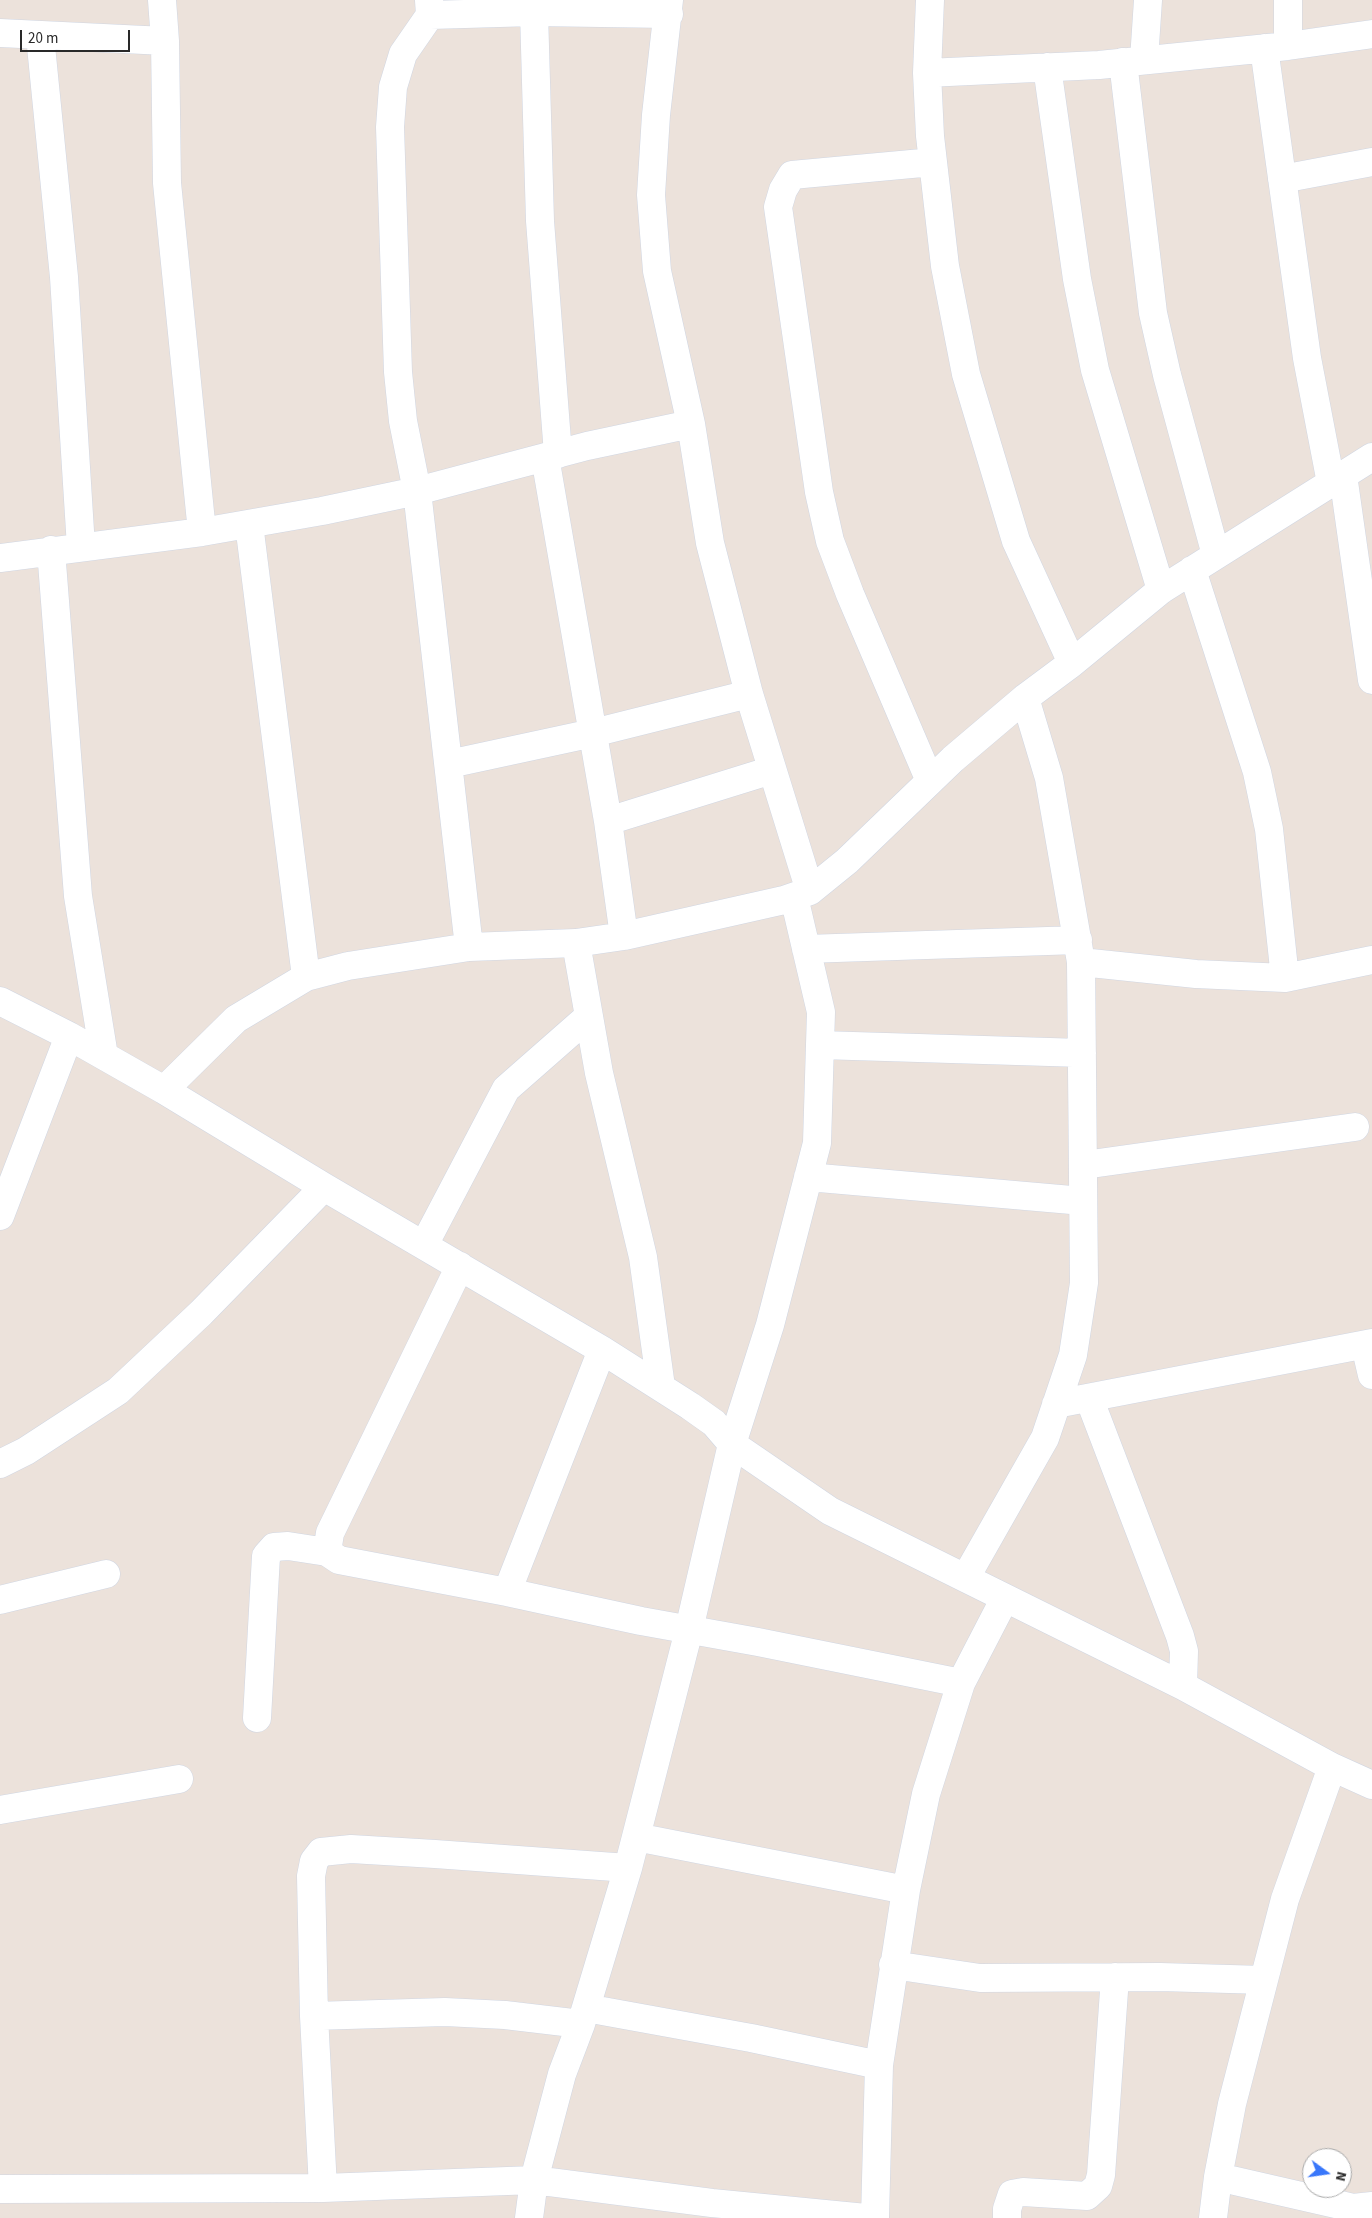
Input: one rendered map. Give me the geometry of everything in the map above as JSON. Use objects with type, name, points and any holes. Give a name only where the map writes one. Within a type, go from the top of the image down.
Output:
[{"type":"street","points":[[162,0],[165,41],[167,183],[202,532]]},
{"type":"street","points":[[930,0],[927,73],[933,162],[945,266],[966,374],[1016,541],[1072,663]]},
{"type":"street","points":[[1148,0],[1134,61],[1153,312],[1167,375],[1216,555]]},
{"type":"street","points":[[1288,0],[1276,47],[1282,179],[1307,358],[1337,479],[1372,680]]},
{"type":"street","points":[[469,948],[417,491],[404,421],[398,372],[390,127],[393,87],[403,54],[430,7],[534,12],[669,7],[656,115],[651,195],[657,271],[691,424],[710,543],[749,694],[772,770],[802,894],[806,949],[821,1012],[817,1143],[770,1325],[732,1444],[689,1630],[628,1868],[583,2016],[562,2074],[534,2180],[529,2218]]},
{"type":"street","points":[[534,12],[540,221],[552,455],[624,936]]},
{"type":"street","points":[[0,33],[165,41]]},
{"type":"street","points":[[927,73],[1134,61],[1276,47],[1372,34]]},
{"type":"street","points":[[40,36],[64,277],[81,547]]},
{"type":"street","points":[[1047,67],[1077,279],[1095,370],[1161,590]]},
{"type":"street","points":[[930,781],[850,594],[830,541],[819,492],[778,207],[792,175],[933,162]]},
{"type":"street","points":[[1282,179],[1372,162]]},
{"type":"street","points":[[0,558],[202,532],[322,511],[417,491],[552,455],[691,424]]},
{"type":"street","points":[[164,1090],[236,1019],[306,977],[348,966],[469,948],[576,943],[624,936],[802,894],[847,860],[930,781],[1025,698],[1072,663],[1161,590],[1372,458]]},
{"type":"street","points":[[249,524],[306,977]]},
{"type":"street","points":[[51,550],[78,896],[104,1056]]},
{"type":"street","points":[[1192,570],[1257,772],[1269,829],[1286,978]]},
{"type":"street","points":[[449,764],[593,733],[749,694]]},
{"type":"street","points":[[966,1577],[1045,1438],[1072,1355],[1084,1283],[1084,1165],[1079,951],[1048,778],[1025,698]]},
{"type":"street","points":[[608,821],[772,770]]},
{"type":"street","points":[[576,943],[599,1073],[642,1257],[661,1387]]},
{"type":"street","points":[[806,949],[1079,951],[1196,974],[1286,978],[1372,960]]},
{"type":"street","points":[[0,1001],[69,1036],[164,1090],[324,1187],[602,1350],[714,1423],[732,1444],[830,1511],[1183,1686],[1332,1767],[1372,1785]]},
{"type":"street","points":[[424,1245],[506,1088],[588,1017]]},
{"type":"street","points":[[0,1216],[69,1036]]},
{"type":"street","points":[[820,1045],[1082,1053]]},
{"type":"street","points":[[1084,1165],[1355,1127]]},
{"type":"street","points":[[808,1177],[1083,1201]]},
{"type":"street","points":[[0,1464],[26,1451],[118,1391],[201,1313],[324,1187]]},
{"type":"street","points":[[327,1552],[330,1533],[460,1266]]},
{"type":"street","points":[[1056,1404],[1369,1344],[1372,1375]]},
{"type":"street","points":[[506,1592],[602,1350]]},
{"type":"street","points":[[1089,1398],[1180,1636],[1184,1651],[1183,1686]]},
{"type":"street","points":[[257,1718],[266,1556],[274,1547],[288,1546],[327,1552],[339,1560],[961,1683]]},
{"type":"street","points":[[0,1600],[106,1574]]},
{"type":"street","points":[[875,2218],[879,2065],[906,1890],[926,1794],[961,1683],[1005,1598]]},
{"type":"street","points":[[1213,2218],[1218,2177],[1232,2104],[1264,1980],[1286,1899],[1332,1767]]},
{"type":"street","points":[[0,1810],[179,1779]]},
{"type":"street","points":[[636,1837],[906,1890]]},
{"type":"street","points":[[323,2188],[314,2016],[311,1876],[314,1861],[322,1852],[351,1849],[628,1868]]},
{"type":"street","points":[[893,1965],[980,1978],[1114,1977],[1264,1980]]},
{"type":"street","points":[[1007,2218],[1007,2209],[1012,2194],[1023,2192],[1087,2196],[1098,2186],[1101,2176],[1114,1977]]},
{"type":"street","points":[[314,2016],[445,2012],[583,2016],[751,2038],[879,2065]]},
{"type":"street","points":[[1218,2177],[1353,2208],[1372,2206]]},
{"type":"street","points":[[0,2189],[323,2188],[534,2180],[712,2203],[866,2218]]}]
